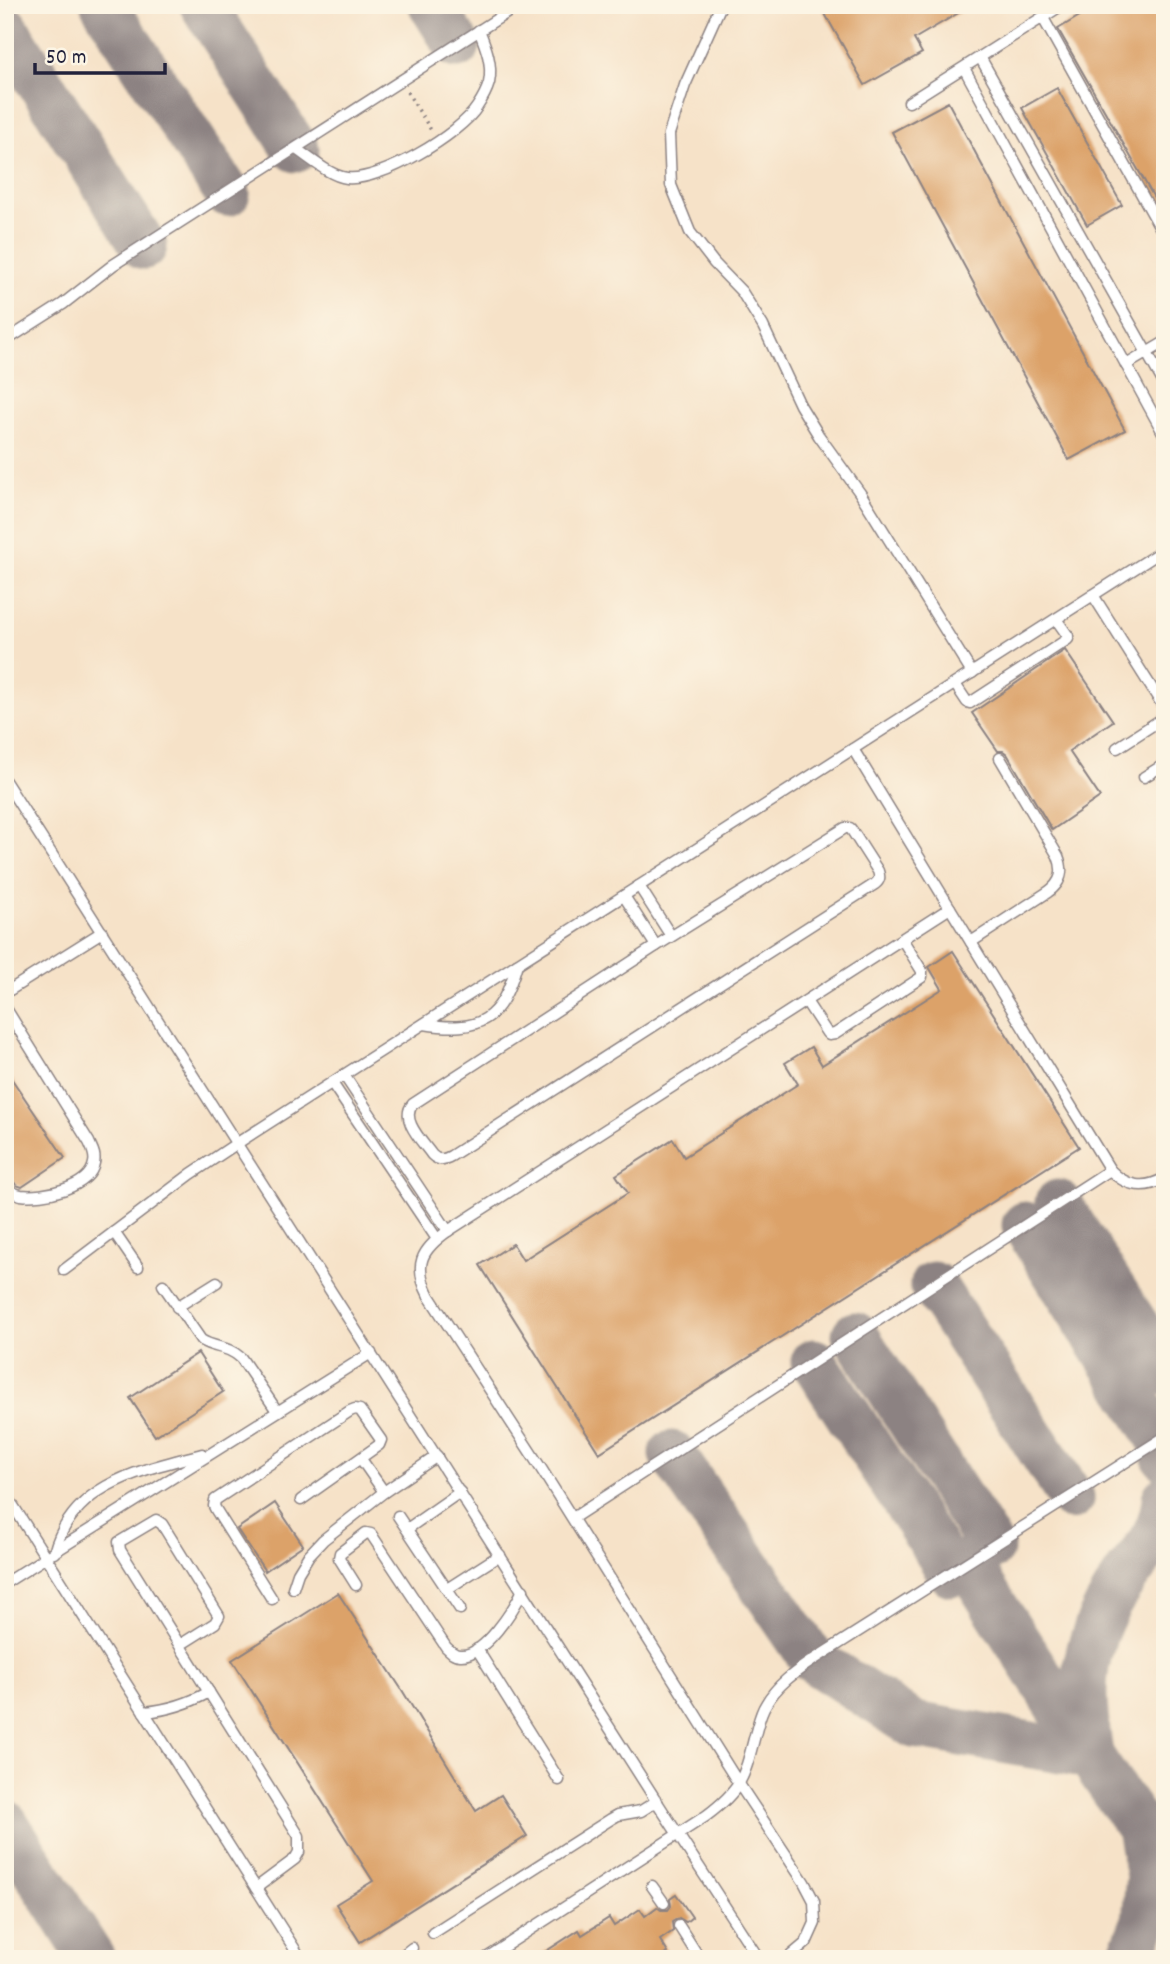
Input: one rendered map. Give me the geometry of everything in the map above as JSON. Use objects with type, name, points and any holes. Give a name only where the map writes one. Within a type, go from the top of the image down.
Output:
[{"type":"lane","points":[[5,341],[63,304],[113,265],[519,5]]},
{"type":"lane","points":[[721,5],[685,85],[670,134],[671,185],[690,232],[714,263],[742,292],[763,326],[800,405],[860,493],[972,673]]},
{"type":"lane","points":[[909,102],[1062,5]]},
{"type":"lane","points":[[1043,18],[1165,236]]},
{"type":"lane","points":[[296,149],[325,169],[348,178],[379,174],[414,157],[455,129],[477,108],[489,82],[489,54],[480,30]]},
{"type":"lane","points":[[981,57],[1165,385]]},
{"type":"lane","points":[[964,68],[1165,436]]},
{"type":"lane","points":[[1004,142],[1022,131]]},
{"type":"lane","points":[[1126,365],[1165,342]]},
{"type":"lane","points":[[64,1270],[191,1174],[236,1144],[1165,549]]},
{"type":"lane","points":[[1093,595],[1165,709]]},
{"type":"lane","points":[[955,684],[970,703],[1068,639],[1056,619]]},
{"type":"lane","points":[[1117,748],[1165,717]]},
{"type":"lane","points":[[853,749],[1110,1170],[1120,1180],[1133,1185],[1146,1186],[1164,1182]]},
{"type":"lane","points":[[971,942],[1057,886],[1062,876],[1062,865],[1058,856],[1000,758]]},
{"type":"lane","points":[[1144,778],[1165,764]]},
{"type":"lane","points":[[5,781],[759,1959]]},
{"type":"lane","points":[[845,828],[850,828],[853,832],[880,876],[875,884],[451,1156],[441,1160],[432,1155],[408,1118],[409,1108],[413,1104],[656,946],[845,828]]},
{"type":"lane","points":[[639,886],[671,936]]},
{"type":"lane","points":[[624,896],[656,946]]},
{"type":"lane","points":[[787,1959],[806,1943],[815,1923],[814,1901],[804,1882],[429,1296],[422,1282],[421,1266],[426,1250],[448,1231],[950,908]]},
{"type":"lane","points":[[5,993],[102,932]]},
{"type":"lane","points":[[806,1001],[827,1032],[835,1034],[922,977],[922,971],[902,939]]},
{"type":"lane","points":[[424,1024],[458,1028],[486,1018],[506,996],[517,964]]},
{"type":"lane","points":[[5,1007],[95,1154],[94,1166],[87,1177],[55,1192],[18,1194],[5,1188]]},
{"type":"lane","points":[[344,1075],[448,1231]]},
{"type":"lane","points":[[332,1083],[437,1239]]},
{"type":"lane","points":[[573,1518],[1110,1170]]},
{"type":"lane","points":[[114,1232],[138,1267]]},
{"type":"lane","points":[[177,1307],[217,1282]]},
{"type":"lane","points":[[163,1285],[201,1340],[234,1351],[241,1358],[277,1411]]},
{"type":"lane","points":[[5,1583],[370,1353]]},
{"type":"lane","points":[[272,1599],[216,1510],[215,1500],[350,1411],[360,1410],[381,1440],[379,1446],[302,1500]]},
{"type":"lane","points":[[485,1959],[678,1835],[726,1801],[740,1784],[747,1767],[765,1705],[785,1680],[1165,1437]]},
{"type":"lane","points":[[50,1555],[58,1535],[73,1512],[98,1490],[126,1476],[215,1451]]},
{"type":"lane","points":[[293,1588],[309,1555],[323,1540],[384,1492],[437,1456]]},
{"type":"lane","points":[[361,1459],[384,1492]]},
{"type":"lane","points":[[407,1529],[460,1492]]},
{"type":"lane","points":[[5,1493],[50,1555],[144,1712],[301,1959]]},
{"type":"lane","points":[[398,1516],[460,1609]]},
{"type":"lane","points":[[180,1645],[215,1623],[219,1616],[162,1524],[156,1520],[123,1539],[118,1546],[299,1836],[299,1852],[295,1859],[256,1888]]},
{"type":"lane","points":[[356,1585],[340,1558],[340,1553],[366,1533],[371,1534],[446,1647],[461,1656],[470,1654],[489,1639],[509,1617],[523,1590]]},
{"type":"lane","points":[[447,1589],[500,1555]]},
{"type":"lane","points":[[477,1649],[559,1780]]},
{"type":"lane","points":[[144,1712],[174,1708],[209,1692]]},
{"type":"lane","points":[[433,1933],[611,1819],[641,1811],[657,1801]]},
{"type":"lane","points":[[652,1886],[664,1903]]},
{"type":"lane","points":[[679,1926],[700,1959]]},
{"type":"lane","points":[[398,1959],[412,1948]]},
{"type":"path","points":[[400,82],[438,141]]},
{"type":"building","points":[[820,5],[972,5],[914,39],[922,53],[865,85]]},
{"type":"building","points":[[1098,5],[1165,5],[1165,217],[1058,29]]},
{"type":"building","points":[[1057,88],[1122,205],[1087,225],[1022,108]]},
{"type":"building","points":[[948,102],[1125,430],[1069,460],[892,132]]},
{"type":"building","points":[[1065,650],[1113,721],[1069,751],[1100,797],[1052,830],[1007,754],[998,751],[972,713]]},
{"type":"building","points":[[953,951],[1079,1147],[599,1453],[480,1265],[513,1244],[523,1260],[628,1193],[616,1175],[673,1139],[684,1157],[798,1084],[785,1063],[811,1047],[822,1065],[942,989],[929,967]]},
{"type":"building","points":[[5,1069],[65,1158],[22,1187],[16,1185],[5,1169]]},
{"type":"building","points":[[198,1353],[223,1392],[155,1436],[130,1398]]},
{"type":"building","points":[[275,1503],[303,1545],[265,1571],[237,1529]]},
{"type":"building","points":[[338,1593],[402,1690],[476,1811],[501,1795],[527,1836],[360,1942],[336,1904],[373,1881],[232,1660]]},
{"type":"building","points":[[676,1894],[692,1917],[686,1922],[679,1918],[672,1922],[673,1931],[660,1940],[668,1953],[659,1959],[534,1959],[579,1930],[582,1935],[609,1918],[614,1926],[640,1909],[645,1916],[657,1907],[668,1910],[671,1906],[670,1898]]},
{"type":"taxiway","points":[[104,5],[227,193]]},
{"type":"taxiway","points":[[203,5],[296,149]]},
{"type":"taxiway","points":[[432,5],[457,45]]},
{"type":"taxiway","points":[[5,28],[144,246]]},
{"type":"taxiway","points":[[1058,1203],[1165,1371]]},
{"type":"taxiway","points":[[1025,1225],[1161,1440],[1165,1457]]},
{"type":"taxiway","points":[[933,1285],[1071,1497]]},
{"type":"taxiway","points":[[855,1335],[991,1547]]},
{"type":"taxiway","points":[[814,1362],[951,1573]]},
{"type":"taxiway","points":[[672,1454],[813,1660],[914,1725],[1090,1755],[1084,1696],[1090,1649],[1107,1606],[1156,1533],[1165,1499]]},
{"type":"taxiway","points":[[967,1563],[1140,1828],[1149,1875],[1145,1921],[1130,1959]]},
{"type":"taxiway","points":[[5,1823],[92,1959]]}]
